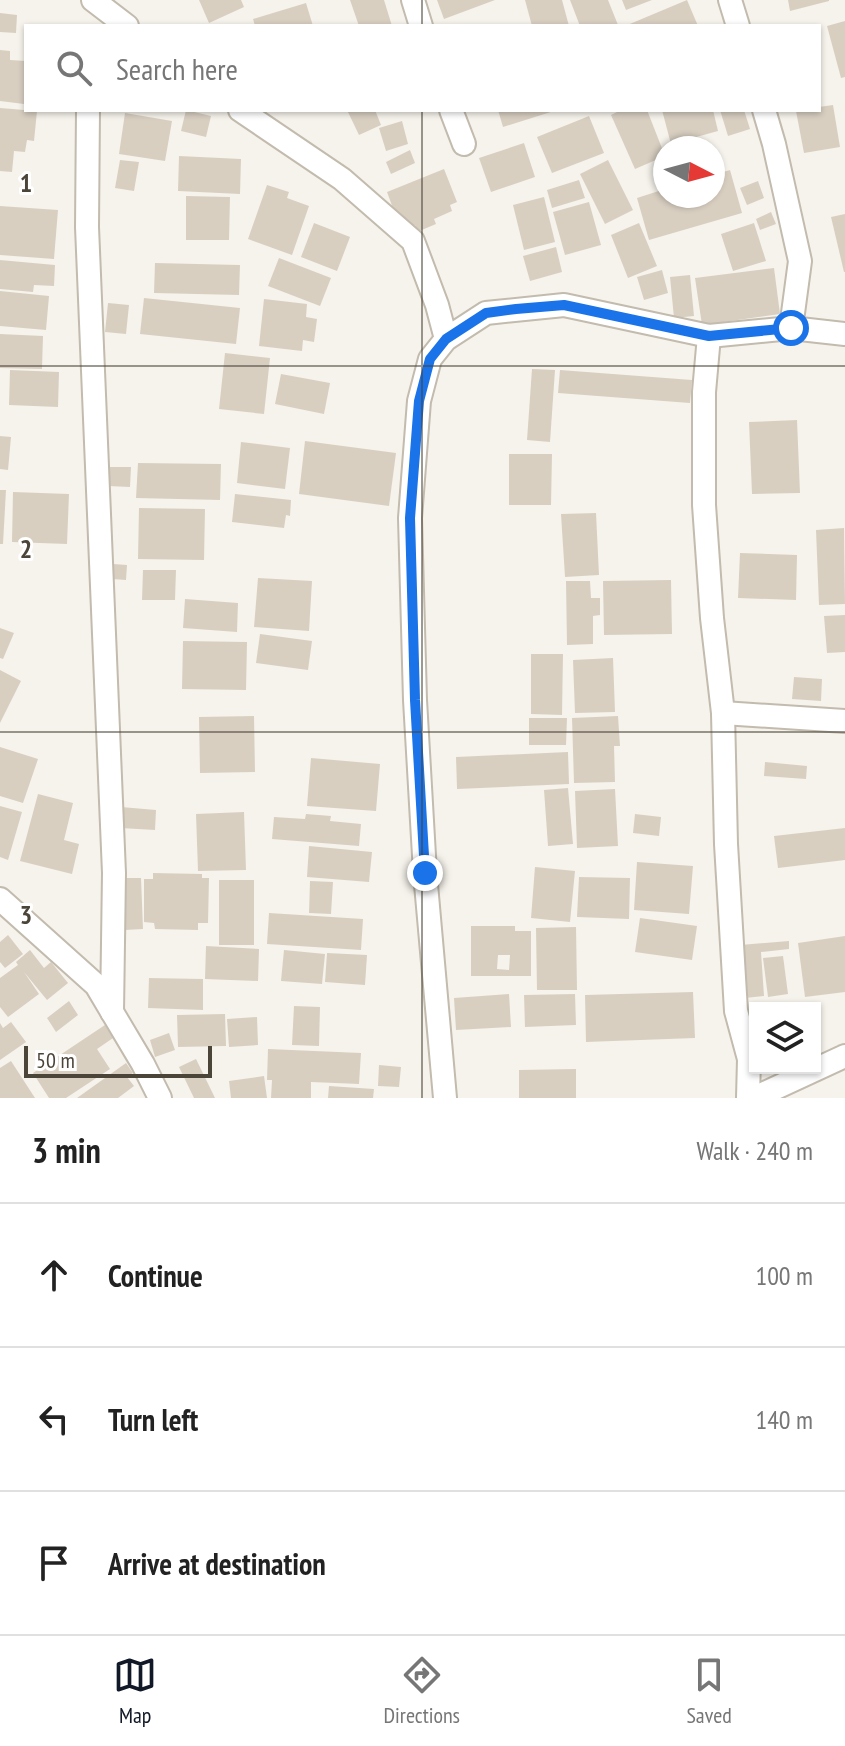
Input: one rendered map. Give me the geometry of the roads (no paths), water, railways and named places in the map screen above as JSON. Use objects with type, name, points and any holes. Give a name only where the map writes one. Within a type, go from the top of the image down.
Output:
[{"type":"street","points":[[413,0],[420,24]]},
{"type":"street","points":[[730,0],[737,24]]},
{"type":"street","points":[[95,10],[123,24]]},
{"type":"street","points":[[88,112],[87,227],[114,873],[112,1012]]},
{"type":"street","points":[[243,112],[342,179],[413,241],[446,339]]},
{"type":"street","points":[[452,112],[464,144]]},
{"type":"street","points":[[765,112],[800,261],[791,328]]},
{"type":"street","points":[[445,1098],[424,857],[415,700],[410,518],[419,401],[430,359],[446,339],[486,313],[564,305],[709,336],[791,328],[845,334]]},
{"type":"street","points":[[709,336],[704,392],[704,505],[723,713],[726,844],[736,1011],[749,1059],[748,1098]]},
{"type":"street","points":[[723,713],[845,721]]},
{"type":"street","points":[[0,899],[96,985],[160,1098]]},
{"type":"street","points":[[754,1098],[845,1056]]}]
